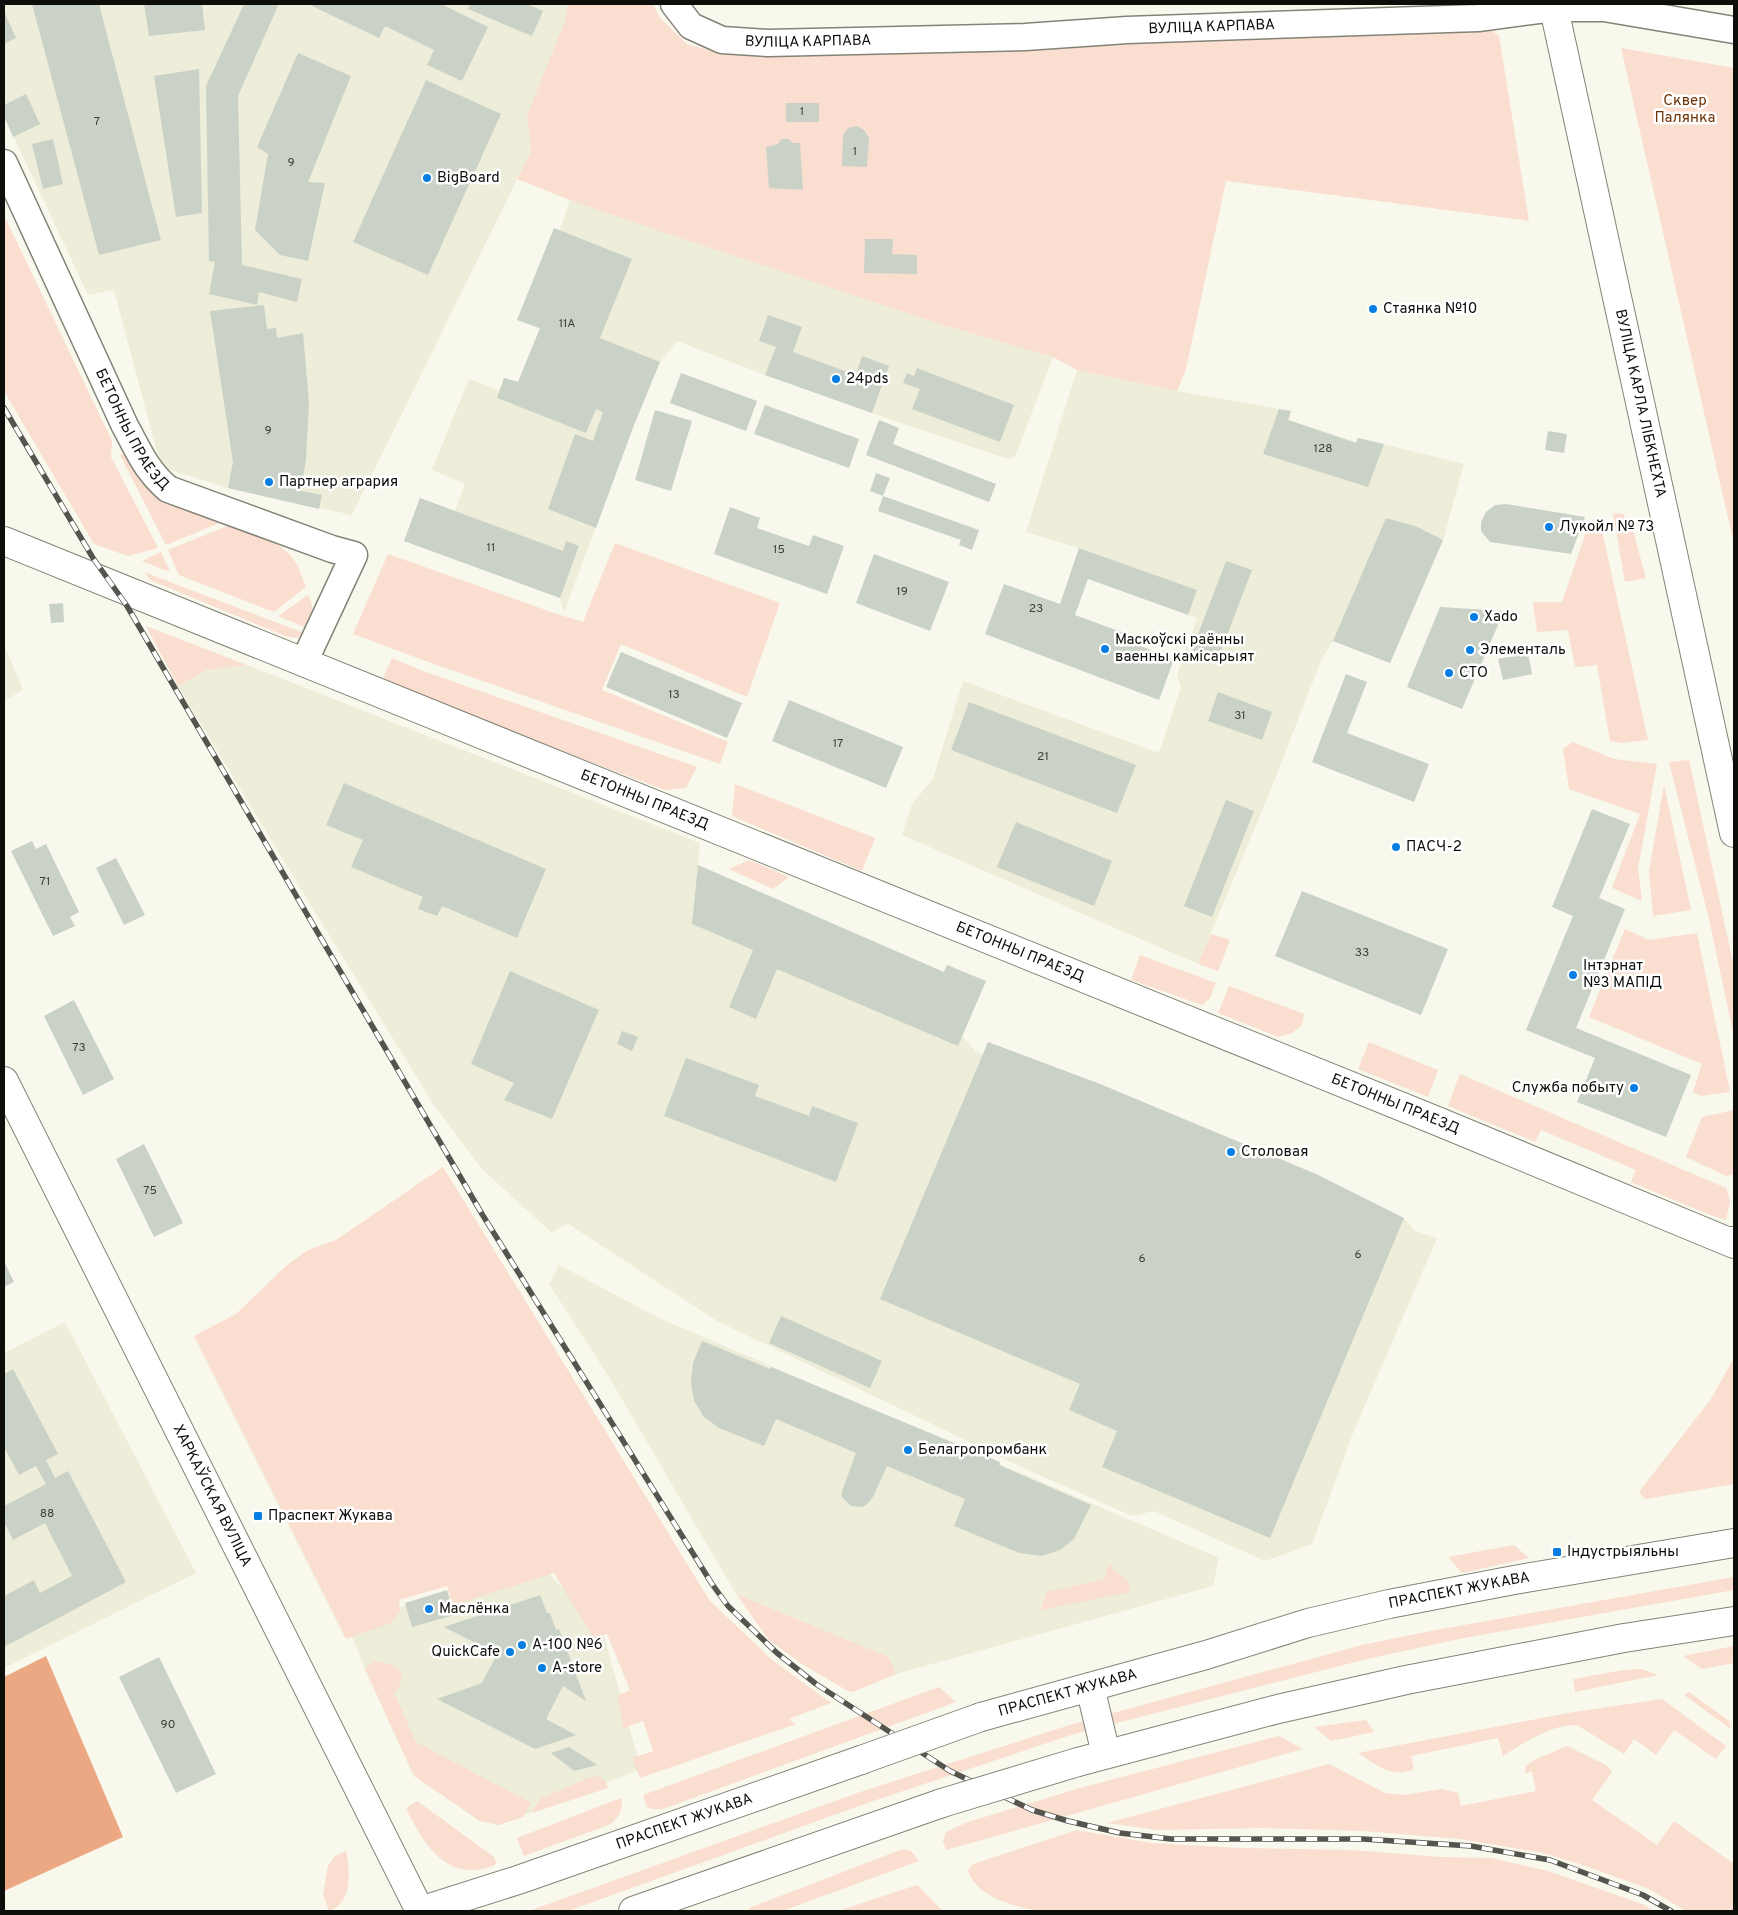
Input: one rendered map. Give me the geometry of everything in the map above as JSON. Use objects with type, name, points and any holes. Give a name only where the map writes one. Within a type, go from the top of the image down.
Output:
[{"type":"main road","name":"ВУЛІЦА КАРЛА ЛІБКНЕХТА","points":[[1553,6],[1734,833]]},
{"type":"main road","name":"БЕТОННЫ ПРАЕЗД","points":[[4,540],[1733,1242]]},
{"type":"main road","name":"ХАРКАЎСКАЯ ВУЛІЦА","points":[[4,1081],[420,1911]]},
{"type":"main road","name":"ПРАСПЕКТ ЖУКАВА","points":[[420,1911],[531,1875],[981,1717],[1206,1655],[1308,1623],[1388,1604],[1514,1580],[1734,1543]]},
{"type":"main road","points":[[633,1911],[942,1803],[1106,1754],[1278,1709],[1406,1680],[1624,1638],[1734,1621]]},
{"type":"main road","points":[[1090,1687],[1106,1754]]},
{"type":"street","name":"ВУЛІЦА КАРПАВА","points":[[674,4],[691,26],[722,40],[768,43],[1025,37],[1127,30],[1478,18],[1553,6],[1604,8],[1734,30]]},
{"type":"street","name":"БЕТОННЫ ПРАЕЗД","points":[[4,163],[125,426],[142,460],[154,477],[168,488],[332,549],[354,555],[304,662]]},
{"type":"shaded area","points":[[4,4],[568,4],[565,21],[527,115],[531,151],[352,515],[228,488],[161,467],[114,290],[88,295],[4,116]]},
{"type":"shaded area","points":[[570,200],[943,325],[1053,357],[1015,457],[1008,459],[872,413],[677,341],[660,362],[634,425],[564,612],[560,598],[404,541],[420,498],[455,511],[465,484],[432,470],[469,379],[499,391],[504,378],[518,382],[540,329],[517,320],[554,228],[560,230]]},
{"type":"shaded area","points":[[1077,370],[1177,391],[1291,411],[1289,420],[1356,442],[1358,438],[1464,464],[1443,540],[1390,663],[1333,641],[1322,658],[1269,794],[1198,964],[902,835],[912,804],[933,779],[963,681],[1159,753],[1181,687],[1177,675],[1197,618],[1188,615],[1196,590],[1079,548],[1026,532]]},
{"type":"shaded area","points":[[4,645],[23,690],[4,701]]},
{"type":"shaded area","points":[[247,665],[700,843],[698,865],[943,972],[947,965],[986,981],[962,1036],[976,1052],[984,1055],[988,1042],[1100,1084],[1316,1174],[1404,1218],[1415,1231],[1437,1238],[1353,1433],[1312,1544],[1265,1561],[1154,1511],[1132,1516],[1028,1470],[717,1321],[567,1223],[552,1233],[482,1169],[432,1102],[178,686],[207,670]]},
{"type":"shaded area","points":[[559,1265],[661,1319],[1219,1558],[1213,1586],[896,1674],[889,1657],[736,1594],[609,1377],[549,1284]]},
{"type":"shaded area","points":[[65,1322],[196,1573],[4,1668],[4,1353]]},
{"type":"shaded area","points":[[538,1563],[602,1629],[641,1769],[499,1825],[480,1821],[414,1776],[365,1669],[347,1624]]},
{"type":"shaded area","points":[[46,1656],[123,1837],[4,1891],[4,1677]]},
{"type":"green space","points":[[568,4],[653,4],[659,17],[687,44],[722,54],[1485,26],[1499,36],[1529,221],[1226,181],[1186,369],[1177,391],[1077,370],[1053,357],[943,325],[662,232],[570,200],[517,179],[531,151],[527,115],[565,21]]},
{"type":"green space","name":"Сквер Палянка","points":[[1621,48],[1734,68],[1734,544]]},
{"type":"green space","points":[[4,215],[112,441],[111,457],[158,548],[128,556],[94,544],[4,391]]},
{"type":"green space","points":[[125,453],[140,482],[161,498],[181,509],[222,522],[166,545],[120,455]]},
{"type":"green space","points":[[1613,513],[1623,514],[1631,524],[1646,578],[1625,582]]},
{"type":"green space","points":[[1599,517],[1648,740],[1622,743],[1610,741],[1597,665],[1575,667],[1568,630],[1537,632],[1533,602],[1562,602],[1590,521]]},
{"type":"green space","points":[[230,525],[268,539],[284,549],[297,565],[306,587],[274,612],[179,575],[168,550]]},
{"type":"green space","points":[[615,543],[780,603],[747,697],[621,644],[602,690],[728,742],[720,764],[353,634],[388,554],[583,622]]},
{"type":"green space","points":[[161,552],[170,572],[142,561]]},
{"type":"green space","points":[[145,572],[304,633],[297,638],[285,636],[150,580]]},
{"type":"green space","points":[[308,595],[313,612],[309,629],[278,616]]},
{"type":"green space","points":[[146,626],[247,665],[207,670],[178,686]]},
{"type":"green space","points":[[392,658],[423,671],[697,767],[686,788],[665,790],[381,683]]},
{"type":"green space","points":[[1573,742],[1614,759],[1657,764],[1638,868],[1642,901],[1612,888],[1640,814],[1569,789],[1563,749]]},
{"type":"green space","points":[[1689,760],[1734,967],[1734,1037],[1709,919],[1669,762]]},
{"type":"green space","points":[[735,784],[875,838],[862,871],[732,816]]},
{"type":"green space","points":[[1664,785],[1691,910],[1653,916],[1649,871]]},
{"type":"green space","points":[[749,860],[789,877],[773,889],[729,869]]},
{"type":"green space","points":[[1625,929],[1649,940],[1697,933],[1730,1092],[1701,1096],[1693,1092],[1702,1064],[1589,1017]]},
{"type":"green space","points":[[1211,934],[1230,940],[1218,971],[1198,964]]},
{"type":"green space","points":[[1140,955],[1216,983],[1210,998],[1202,1005],[1131,980]]},
{"type":"green space","points":[[1229,986],[1304,1014],[1302,1025],[1292,1033],[1278,1037],[1218,1013]]},
{"type":"green space","points":[[1369,1042],[1438,1070],[1428,1097],[1358,1069]]},
{"type":"green space","points":[[1460,1074],[1726,1188],[1730,1202],[1726,1220],[1631,1182],[1636,1170],[1541,1130],[1535,1142],[1448,1106]]},
{"type":"green space","points":[[1734,1110],[1734,1174],[1726,1176],[1686,1157],[1702,1117]]},
{"type":"green space","points":[[443,1167],[710,1601],[771,1659],[831,1703],[789,1719],[796,1724],[640,1778],[632,1758],[653,1751],[643,1721],[624,1728],[617,1696],[630,1690],[607,1634],[594,1639],[554,1573],[454,1605],[447,1586],[399,1600],[400,1612],[391,1623],[346,1639],[194,1336],[236,1314],[287,1265],[308,1250],[336,1240]]},
{"type":"green space","points":[[1734,1358],[1734,1484],[1645,1499],[1639,1492],[1711,1399]]},
{"type":"green space","points":[[1514,1545],[1529,1558],[1462,1573],[1448,1557]]},
{"type":"green space","points":[[1108,1564],[1129,1583],[1130,1590],[1126,1593],[1041,1610],[1047,1592],[1105,1579]]},
{"type":"green space","points":[[1734,1577],[1734,1590],[1464,1638],[1367,1659],[1074,1734],[867,1803],[568,1911],[529,1911],[863,1791],[1073,1724],[1362,1645]]},
{"type":"green space","points":[[736,1594],[889,1657],[896,1674],[853,1692],[846,1690],[802,1664],[769,1640]]},
{"type":"green space","points":[[1734,1646],[1734,1663],[1702,1669],[1683,1656]]},
{"type":"green space","points":[[377,1661],[396,1666],[400,1673],[401,1683],[394,1693],[416,1742],[531,1803],[523,1817],[499,1825],[480,1821],[414,1776],[365,1669]]},
{"type":"green space","points":[[1641,1669],[1658,1675],[1575,1692],[1573,1679]]},
{"type":"green space","points":[[939,1687],[956,1702],[663,1809],[647,1807],[643,1795]]},
{"type":"green space","points":[[1689,1692],[1729,1721],[1731,1729],[1684,1695]]},
{"type":"green space","points":[[1662,1699],[1726,1746],[1716,1759],[1674,1730],[1656,1755],[1634,1739],[1624,1754],[1577,1725],[1548,1731],[1503,1756],[1498,1738],[1411,1756],[1414,1769],[1406,1772],[1384,1769],[1358,1753],[1568,1713]]},
{"type":"green space","points":[[1366,1720],[1374,1732],[1331,1741],[1314,1727]]},
{"type":"green space","points":[[1279,1736],[1303,1749],[946,1850],[943,1841],[946,1832],[968,1822],[1080,1788]]},
{"type":"green space","points":[[1567,1746],[1606,1765],[1612,1772],[1592,1800],[1657,1845],[1674,1821],[1734,1864],[1734,1911],[1686,1911],[1649,1889],[1580,1864],[1543,1853],[1460,1839],[1364,1831],[1264,1828],[1158,1830],[1107,1823],[1329,1764],[1385,1793],[1404,1795],[1442,1789],[1458,1793],[1461,1806],[1536,1791],[1532,1772],[1525,1773],[1526,1766],[1534,1760]]},
{"type":"green space","points":[[599,1776],[606,1782],[608,1788],[532,1813],[541,1798],[589,1778]]},
{"type":"green space","points":[[621,1798],[622,1806],[620,1812],[611,1824],[524,1856],[517,1838]]},
{"type":"green space","points":[[417,1801],[494,1857],[497,1864],[478,1870],[465,1870],[442,1860],[425,1841],[406,1808]]},
{"type":"green space","points":[[1077,1830],[1151,1843],[1239,1848],[1351,1850],[1441,1857],[1491,1858],[1548,1871],[1642,1904],[1654,1911],[1038,1911],[1007,1903],[987,1894],[972,1879],[968,1870],[973,1864]]},
{"type":"green space","points":[[903,1849],[911,1851],[919,1861],[782,1911],[750,1911],[749,1908]]},
{"type":"green space","points":[[346,1851],[349,1877],[346,1894],[337,1907],[329,1911],[323,1895],[328,1866],[335,1856]]},
{"type":"green space","points":[[917,1885],[943,1911],[838,1911]]},
{"type":"building","points":[[32,4],[99,4],[161,240],[99,255]]},
{"type":"building","points":[[144,4],[202,4],[205,30],[149,36]]},
{"type":"building","points":[[244,4],[274,4],[278,6],[238,96],[242,265],[302,279],[297,302],[259,292],[257,305],[209,294],[215,262],[209,261],[206,86]]},
{"type":"building","points":[[308,4],[441,4],[488,27],[462,81],[427,65],[434,50],[385,26],[379,38]]},
{"type":"building","points":[[470,4],[527,4],[543,11],[532,36],[468,9]]},
{"type":"building","points":[[4,11],[16,38],[4,44]]},
{"type":"building","points":[[298,53],[351,76],[308,182],[325,183],[308,261],[280,255],[255,230],[268,154],[257,147]]},
{"type":"building","points":[[199,69],[202,213],[176,217],[154,76]]},
{"type":"building","name":"BigBoard","points":[[426,80],[501,114],[428,275],[353,242]]},
{"type":"building","points":[[26,94],[40,124],[13,137],[4,116],[4,105]]},
{"type":"building","points":[[786,103],[819,103],[819,122],[786,122]]},
{"type":"building","points":[[857,126],[864,130],[869,138],[867,167],[842,166],[843,135],[848,128]]},
{"type":"building","points":[[53,139],[63,184],[43,189],[32,144]]},
{"type":"building","points":[[781,139],[789,139],[792,143],[800,143],[803,190],[769,188],[766,147],[778,144]]},
{"type":"building","points":[[554,228],[632,259],[600,338],[660,362],[634,425],[596,528],[548,509],[575,434],[593,441],[603,412],[596,409],[586,433],[497,398],[504,378],[518,382],[540,328],[517,320]]},
{"type":"building","points":[[865,239],[893,239],[892,254],[917,255],[917,274],[864,273]]},
{"type":"building","points":[[264,305],[267,329],[276,328],[277,338],[303,333],[309,403],[306,459],[301,491],[322,495],[319,509],[228,488],[233,462],[210,311]]},
{"type":"building","points":[[768,315],[802,327],[793,352],[856,375],[862,356],[889,366],[872,413],[765,375],[776,347],[759,341]]},
{"type":"building","points":[[917,368],[1014,405],[1000,442],[912,409],[920,389],[903,383],[907,373],[914,376]]},
{"type":"building","points":[[681,373],[757,401],[746,431],[670,403]]},
{"type":"building","points":[[765,405],[859,439],[849,468],[754,434]]},
{"type":"building","points":[[1279,409],[1291,411],[1288,420],[1356,443],[1358,438],[1384,444],[1368,487],[1263,454]]},
{"type":"building","points":[[655,410],[692,421],[671,491],[635,480]]},
{"type":"building","points":[[879,420],[899,428],[893,444],[996,484],[989,502],[866,455]]},
{"type":"building","points":[[1548,431],[1567,434],[1564,453],[1545,450]]},
{"type":"building","points":[[876,473],[890,478],[883,496],[870,491]]},
{"type":"building","points":[[883,496],[979,530],[972,550],[959,545],[961,540],[878,511]]},
{"type":"building","points":[[420,498],[563,551],[566,541],[579,546],[560,598],[404,541]]},
{"type":"building","points":[[1506,504],[1585,517],[1571,554],[1490,542],[1481,531],[1481,522],[1486,512],[1495,505]]},
{"type":"building","points":[[730,507],[760,518],[757,528],[809,546],[813,535],[844,546],[827,594],[714,554]]},
{"type":"building","points":[[1386,518],[1415,526],[1443,540],[1390,663],[1333,641]]},
{"type":"building","points":[[1079,548],[1197,590],[1188,615],[1088,579],[1075,615],[1124,633],[1122,639],[1174,659],[1159,700],[985,634],[1004,584],[1060,604]]},
{"type":"building","points":[[874,554],[949,582],[930,631],[856,603]]},
{"type":"building","points":[[1226,561],[1252,570],[1218,659],[1192,650]]},
{"type":"building","points":[[63,603],[64,622],[51,623],[49,604]]},
{"type":"building","points":[[1440,607],[1504,611],[1462,709],[1407,687]]},
{"type":"building","points":[[621,652],[742,703],[727,738],[606,687]]},
{"type":"building","points":[[1528,653],[1532,674],[1503,680],[1498,659]]},
{"type":"building","points":[[1346,674],[1367,682],[1347,733],[1429,764],[1414,802],[1312,762]]},
{"type":"building","points":[[1218,692],[1272,712],[1262,740],[1208,721]]},
{"type":"building","points":[[789,700],[903,747],[886,788],[772,741]]},
{"type":"building","points":[[969,702],[1136,765],[1117,813],[951,750]]},
{"type":"building","points":[[344,783],[546,869],[517,938],[442,906],[437,916],[418,909],[423,897],[351,867],[363,840],[326,825]]},
{"type":"building","points":[[1226,800],[1254,811],[1212,917],[1184,906]]},
{"type":"building","name":"Інтэрнат №3 МАПІД","points":[[1592,809],[1630,824],[1599,898],[1625,909],[1576,1028],[1691,1075],[1666,1137],[1577,1102],[1595,1058],[1526,1030],[1573,916],[1552,907]]},
{"type":"building","points":[[1016,822],[1112,861],[1094,906],[997,867]]},
{"type":"building","points":[[32,841],[36,849],[46,844],[79,912],[70,917],[75,926],[53,936],[11,851]]},
{"type":"building","points":[[116,858],[145,915],[124,925],[96,868]]},
{"type":"building","points":[[698,865],[944,972],[947,965],[986,981],[958,1046],[777,969],[756,1019],[729,1007],[753,950],[692,924]]},
{"type":"building","points":[[1302,891],[1448,949],[1421,1015],[1275,956]]},
{"type":"building","points":[[510,971],[599,1010],[552,1119],[504,1100],[514,1083],[471,1064]]},
{"type":"building","points":[[74,1000],[114,1079],[83,1095],[44,1016]]},
{"type":"building","points":[[622,1031],[638,1037],[632,1051],[617,1044]]},
{"type":"building","points":[[988,1042],[1100,1084],[1316,1174],[1404,1218],[1270,1538],[1102,1467],[1117,1431],[1069,1410],[1080,1384],[880,1299]]},
{"type":"building","points":[[686,1058],[759,1085],[755,1096],[809,1116],[812,1106],[858,1123],[836,1182],[664,1116]]},
{"type":"building","points":[[144,1144],[183,1223],[154,1237],[116,1159]]},
{"type":"building","points":[[4,1261],[14,1282],[4,1287]]},
{"type":"building","points":[[781,1316],[882,1361],[870,1388],[769,1343]]},
{"type":"building","name":"Белагропромбанк","points":[[702,1341],[770,1369],[771,1367],[1000,1462],[999,1465],[1091,1505],[1074,1539],[1060,1550],[1042,1556],[1019,1553],[954,1526],[965,1499],[887,1466],[873,1497],[868,1503],[863,1507],[851,1506],[842,1497],[842,1491],[856,1453],[776,1419],[764,1446],[719,1428],[704,1417],[694,1401],[691,1383],[693,1363]]},
{"type":"building","points":[[13,1369],[58,1454],[46,1460],[55,1478],[68,1471],[126,1582],[4,1647],[4,1596],[34,1580],[40,1593],[72,1576],[45,1523],[13,1540],[4,1522],[4,1506],[46,1484],[36,1466],[19,1475],[4,1447],[4,1374]]},
{"type":"building","name":"Маслёнка","points":[[447,1590],[454,1615],[412,1627],[405,1603]]},
{"type":"building","points":[[540,1595],[547,1613],[550,1613],[556,1630],[559,1629],[586,1701],[563,1686],[546,1719],[576,1735],[535,1749],[437,1699],[482,1683],[497,1654],[444,1627]]},
{"type":"building","points":[[159,1657],[216,1774],[176,1793],[119,1677]]},
{"type":"building","points":[[569,1747],[597,1765],[574,1771],[551,1753]]},
{"type":"railway","points":[[4,408],[93,558],[127,606],[482,1214],[712,1584],[728,1606],[777,1653],[816,1684],[950,1771],[1032,1810],[1068,1821],[1120,1833],[1171,1839],[1363,1839],[1471,1846],[1550,1860],[1643,1895],[1671,1911]]},
{"type":"place","name":"BigBoard","points":[[427,178]]},
{"type":"place","name":"Стаянка №10","points":[[1373,309]]},
{"type":"place","name":"24pds","points":[[836,379]]},
{"type":"place","name":"Партнер агрария","points":[[269,482]]},
{"type":"place","name":"Лукойл № 73","points":[[1549,527]]},
{"type":"place","name":"Xado","points":[[1474,617]]},
{"type":"place","name":"Маскоўскі раённы ваенны камісарыят","points":[[1105,649]]},
{"type":"place","name":"Элементаль","points":[[1470,650]]},
{"type":"place","name":"СТО","points":[[1449,673]]},
{"type":"place","name":"ПАСЧ-2","points":[[1396,847]]},
{"type":"place","name":"Інтэрнат №3 МАПІД","points":[[1573,975]]},
{"type":"place","name":"Служба побыту","points":[[1634,1088]]},
{"type":"place","name":"Столовая","points":[[1231,1152]]},
{"type":"place","name":"Белагропромбанк","points":[[908,1450]]},
{"type":"place","name":"Праспект Жукава","points":[[258,1516]]},
{"type":"place","name":"Індустрыяльны","points":[[1557,1552]]},
{"type":"place","name":"Маслёнка","points":[[429,1609]]},
{"type":"place","name":"А-100 №6","points":[[522,1645]]},
{"type":"place","name":"QuickCafe","points":[[510,1652]]},
{"type":"place","name":"А-store","points":[[542,1668]]}]
